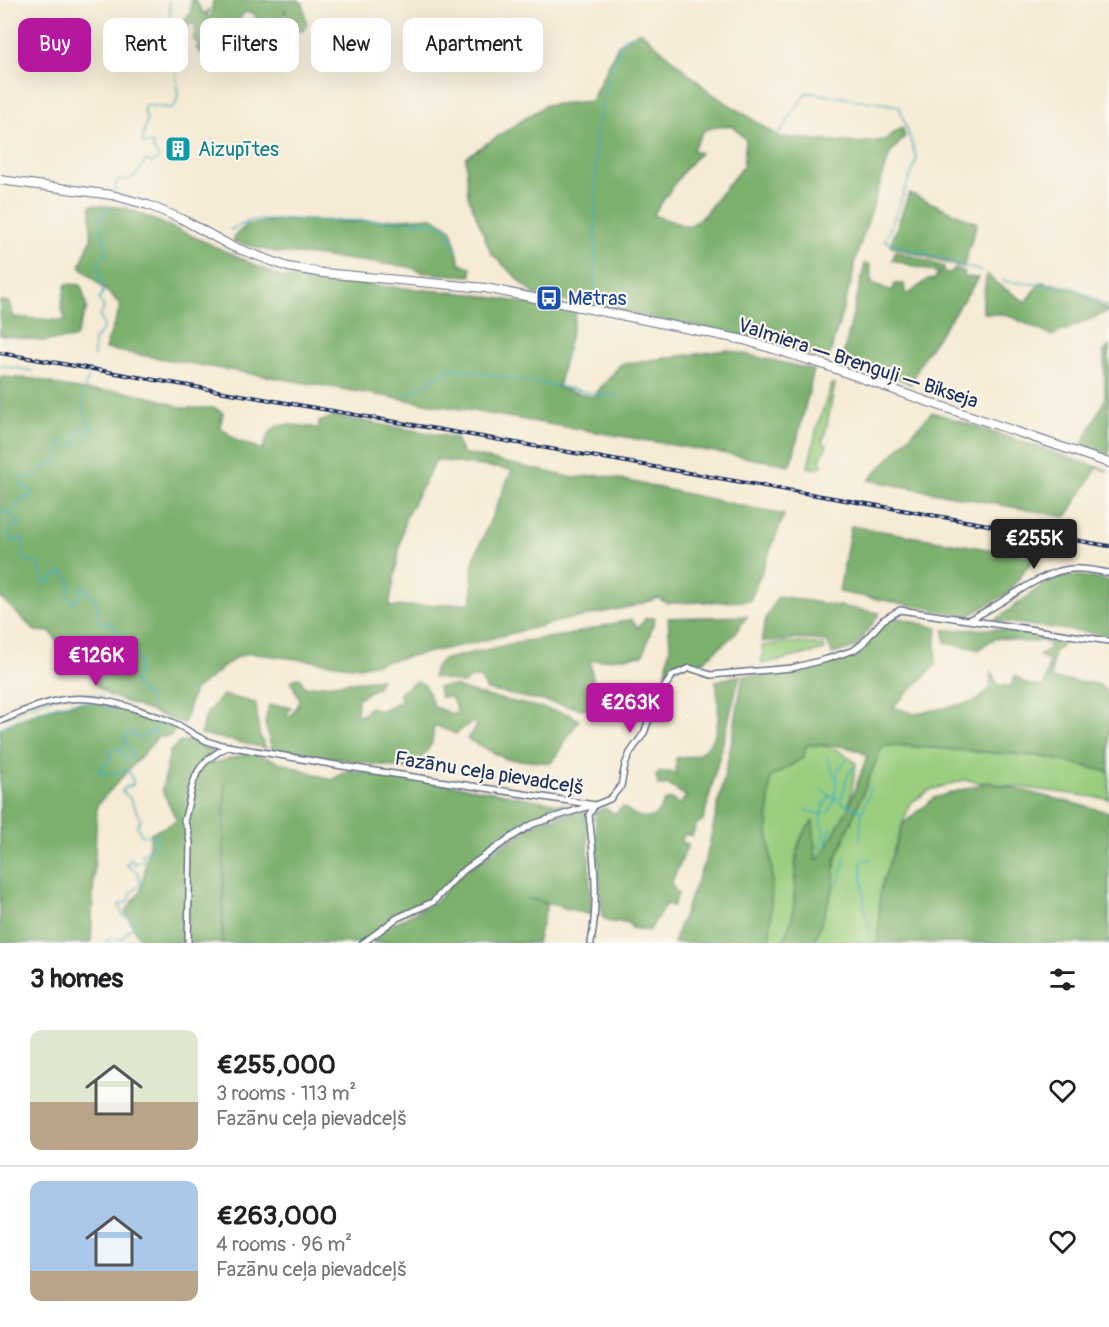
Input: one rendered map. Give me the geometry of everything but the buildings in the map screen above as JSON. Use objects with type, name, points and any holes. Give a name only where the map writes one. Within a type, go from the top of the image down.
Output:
[{"type":"main road","name":"Valmiera — Brenguļi — Bikseja","points":[[0,180],[112,195],[148,205],[182,219],[231,246],[288,267],[323,273],[485,288],[744,340],[822,364],[1109,463]]},
{"type":"street","points":[[969,620],[1042,578],[1057,572],[1070,569],[1109,573]]},
{"type":"street","name":"Fazānu ceļa pievadceļš","points":[[0,721],[44,704],[65,699],[91,698],[131,708],[174,723],[203,741],[325,763],[595,805],[610,799],[621,786],[625,765],[630,753],[644,733],[657,698],[673,675],[685,669],[690,668],[711,675],[792,668],[827,659],[854,650],[883,620],[900,610],[969,620]]},
{"type":"street","points":[[969,620],[1109,641]]},
{"type":"street","points":[[188,943],[190,843],[184,822],[192,779],[211,757],[231,746]]},
{"type":"street","points":[[363,943],[397,918],[433,902],[460,873],[533,824],[595,805]]},
{"type":"street","points":[[591,943],[596,900],[589,815],[595,805]]},
{"type":"green space","points":[[191,0],[195,0],[204,14],[209,10],[207,16],[211,17],[213,0],[298,0],[303,4],[307,25],[303,31],[299,31],[299,18],[287,18],[285,10],[282,18],[257,18],[255,14],[245,12],[240,18],[200,18],[200,53],[196,48],[199,45],[193,39],[196,27],[190,22],[188,27],[186,18],[191,11]]},
{"type":"green space","points":[[640,31],[711,93],[780,137],[858,143],[884,140],[902,127],[905,136],[890,154],[855,260],[852,279],[828,360],[759,339],[535,295],[491,253],[468,195],[466,157],[546,105],[591,101],[618,45]],"holes":[[[733,126],[746,140],[743,166],[703,216],[688,227],[653,215],[685,169],[700,153],[692,150],[704,130]]]},
{"type":"green space","points":[[909,193],[977,223],[963,268],[890,246]]},
{"type":"green space","points":[[91,205],[126,208],[281,277],[472,294],[576,312],[558,388],[593,397],[621,364],[727,350],[814,370],[791,465],[105,349],[121,305],[80,266],[91,239]]},
{"type":"green space","points":[[434,217],[452,230],[460,264],[471,267],[471,276],[425,273],[410,267],[279,253],[234,242],[234,236],[247,225],[286,219],[348,222]]},
{"type":"green space","points":[[896,251],[944,267],[943,272],[949,273],[955,269],[965,272],[963,277],[979,278],[924,356],[911,384],[877,368],[842,360],[865,264],[870,265],[872,283],[892,291],[895,284],[904,284],[905,293],[909,294],[928,279],[933,280],[939,273],[892,260]]},
{"type":"green space","points":[[987,274],[997,284],[1026,302],[1041,282],[1073,288],[1109,311],[1052,336],[1008,315],[983,313]]},
{"type":"green space","points":[[66,284],[81,285],[87,308],[75,338],[42,341],[0,335],[0,301],[9,302],[14,317],[66,321],[61,307]]},
{"type":"green space","points":[[1109,346],[1109,455],[1082,445],[1105,399],[1104,352]]},
{"type":"green space","points":[[0,377],[36,379],[91,391],[121,391],[158,399],[183,408],[215,408],[223,413],[220,427],[238,441],[263,450],[271,431],[277,427],[291,425],[319,428],[319,422],[334,416],[456,438],[462,453],[574,478],[600,475],[784,515],[750,601],[667,603],[658,598],[634,606],[359,667],[249,653],[235,658],[193,692],[184,724],[108,695],[96,685],[93,674],[68,657],[51,632],[35,631],[0,597]],"holes":[[[436,460],[512,470],[475,556],[472,568],[472,603],[389,607],[405,519]]]},
{"type":"green space","points":[[832,384],[835,384],[822,441],[827,445],[820,460],[823,465],[816,469],[808,467],[817,427]]},
{"type":"green space","points":[[932,412],[1109,471],[1097,468],[1066,517],[869,480]]},
{"type":"green space","points":[[851,526],[1035,557],[1007,594],[968,616],[839,592]]},
{"type":"green space","points":[[1075,575],[1109,581],[1109,635],[994,621],[1050,580]]},
{"type":"green space","points":[[778,596],[880,613],[856,647],[832,654],[827,641],[792,639],[761,642],[766,618]]},
{"type":"green space","points":[[747,616],[734,635],[700,664],[685,663],[666,673],[670,646],[668,618]]},
{"type":"green space","points":[[646,618],[655,618],[643,655],[590,661],[596,697],[594,711],[487,690],[480,678],[469,678],[464,684],[433,677],[434,669],[442,660],[524,641],[568,635],[631,619],[638,628]]},
{"type":"green space","points":[[900,618],[938,628],[936,665],[893,707],[915,714],[977,701],[990,688],[991,672],[998,685],[1011,686],[1015,676],[1027,684],[1044,687],[1049,660],[1039,656],[1051,646],[1040,640],[1023,642],[1002,638],[987,643],[979,650],[945,642],[944,630],[997,629],[1067,640],[1054,652],[1051,679],[1098,684],[1109,693],[1109,772],[1046,757],[895,745],[882,747],[835,861],[834,886],[814,943],[782,943],[794,909],[797,855],[805,831],[813,821],[816,860],[821,857],[849,806],[867,756],[846,747],[806,745],[804,757],[770,778],[768,830],[772,872],[770,943],[673,943],[707,855],[731,746],[743,676],[803,671],[862,651],[887,621]]},
{"type":"green space","points":[[785,642],[824,645],[825,650],[763,664],[762,646]]},
{"type":"green space","points":[[740,675],[703,821],[697,823],[692,836],[685,834],[681,841],[688,845],[671,884],[678,894],[673,906],[666,904],[649,931],[632,928],[628,922],[611,922],[602,917],[595,812],[605,808],[615,814],[623,807],[643,818],[648,818],[657,813],[665,801],[671,799],[680,805],[686,796],[667,784],[658,786],[656,776],[660,772],[672,772],[676,775],[676,758],[698,754],[708,746],[718,720],[716,681]]},
{"type":"green space","points":[[300,677],[304,687],[381,679],[377,687],[358,698],[357,716],[364,714],[370,707],[379,711],[402,701],[399,693],[416,681],[425,685],[434,707],[453,714],[458,713],[451,697],[440,697],[438,687],[454,686],[477,694],[569,714],[579,720],[551,763],[506,759],[467,739],[477,726],[472,722],[456,734],[434,725],[432,743],[414,770],[272,749],[265,723],[269,705],[291,707],[286,716],[291,716],[300,701],[291,681]]},
{"type":"green space","points":[[223,695],[256,703],[259,734],[266,748],[201,734],[203,722],[208,713]]},
{"type":"green space","points":[[88,702],[176,728],[169,737],[158,737],[97,805],[91,943],[0,943],[0,728],[53,708]]},
{"type":"green space","points":[[193,740],[201,747],[213,750],[211,764],[246,754],[262,756],[332,780],[348,770],[436,782],[577,807],[532,823],[457,873],[430,902],[392,917],[367,938],[366,943],[223,943],[225,783],[222,943],[142,943],[125,912],[141,891],[151,833],[177,821],[162,790],[170,751],[180,742]]},
{"type":"green space","points":[[806,745],[833,748],[856,763],[849,806],[821,857],[816,860],[813,822],[804,832],[796,855],[790,924],[782,943],[770,943],[772,872],[768,830],[770,778],[804,757]]},
{"type":"green space","points":[[895,745],[1046,757],[1109,772],[1109,799],[964,780],[930,790],[910,803],[880,890],[878,943],[814,943],[834,886],[835,861],[882,747]]},
{"type":"green space","points":[[988,782],[1109,812],[1109,943],[878,943],[880,890],[903,824],[934,798]]},
{"type":"green space","points":[[582,809],[586,812],[592,915],[527,898],[547,904],[537,943],[373,943],[385,928],[434,903],[466,870],[534,825]]},
{"type":"waterway","points":[[115,191],[117,180],[132,178],[146,160],[152,163],[158,159],[153,149],[154,145],[142,142],[147,119],[144,112],[145,105],[171,108],[175,105],[178,96],[169,0]]},
{"type":"waterway","points":[[595,304],[596,132],[605,88],[623,38],[635,35]]},
{"type":"waterway","points":[[778,135],[807,92],[899,106],[917,159],[885,241],[981,271]]},
{"type":"waterway","points":[[94,357],[94,341],[104,327],[100,316],[104,308],[99,299],[103,293],[98,262],[107,253],[101,219],[104,211],[113,208]]},
{"type":"waterway","points":[[230,230],[253,220],[424,221],[446,226],[457,252]]},
{"type":"waterway","points":[[1002,281],[1074,288],[1109,307]]},
{"type":"waterway","points":[[0,365],[32,371]]},
{"type":"waterway","points":[[405,396],[452,368],[603,396],[619,396]]},
{"type":"waterway","points":[[88,378],[83,404],[86,417],[93,428],[90,434],[80,429],[74,435],[76,444],[69,447],[65,441],[59,441],[59,456],[56,463],[46,466],[32,478],[23,476],[21,485],[32,490],[31,495],[12,510],[10,517],[20,522],[19,526],[9,528],[9,535],[12,542],[21,538],[24,540],[22,557],[28,562],[39,564],[43,581],[49,583],[55,575],[63,572],[70,581],[68,597],[72,603],[80,597],[79,590],[82,587],[92,596],[98,605],[99,624],[109,621],[128,648],[126,656],[139,660],[139,669],[133,683],[150,699],[151,708]]},
{"type":"waterway","points":[[0,508],[9,515]]},
{"type":"waterway","points":[[4,717],[40,702],[65,695],[103,696]]},
{"type":"waterway","points":[[0,728],[40,711],[72,703],[87,702],[113,711]]},
{"type":"waterway","points":[[105,943],[107,940],[122,939],[134,926],[130,919],[123,916],[119,905],[129,901],[131,893],[141,884],[137,871],[126,865],[131,859],[135,864],[144,860],[142,854],[151,852],[158,836],[141,835],[137,825],[141,820],[129,797],[122,791],[133,785],[132,777],[127,769],[105,775],[98,771],[112,758],[109,751],[111,749],[119,748],[126,760],[129,760],[132,757],[132,750],[123,744],[126,735],[132,731],[135,737],[139,738],[156,731],[154,725]]},
{"type":"waterway","points":[[827,756],[835,778]]},
{"type":"waterway","points":[[828,813],[834,801],[838,770],[847,760]]},
{"type":"waterway","points":[[854,767],[849,772],[840,802],[862,811]]},
{"type":"waterway","points":[[860,840],[861,814],[870,787]]},
{"type":"waterway","points":[[821,789],[838,799]]},
{"type":"waterway","points":[[818,857],[824,830],[820,823],[824,805],[830,796]]},
{"type":"waterway","points":[[806,810],[822,815]]},
{"type":"waterway","points":[[826,841],[832,827]]},
{"type":"waterway","points":[[827,841],[832,847]]},
{"type":"waterway","points":[[839,883],[846,856]]},
{"type":"waterway","points":[[871,859],[862,861],[861,864],[865,912],[871,943]]},
{"type":"railway","points":[[0,353],[1109,546]]},
{"type":"place","name":"Aizupītes","points":[[178,149]]},
{"type":"place","name":"Mētras","points":[[549,298]]}]
